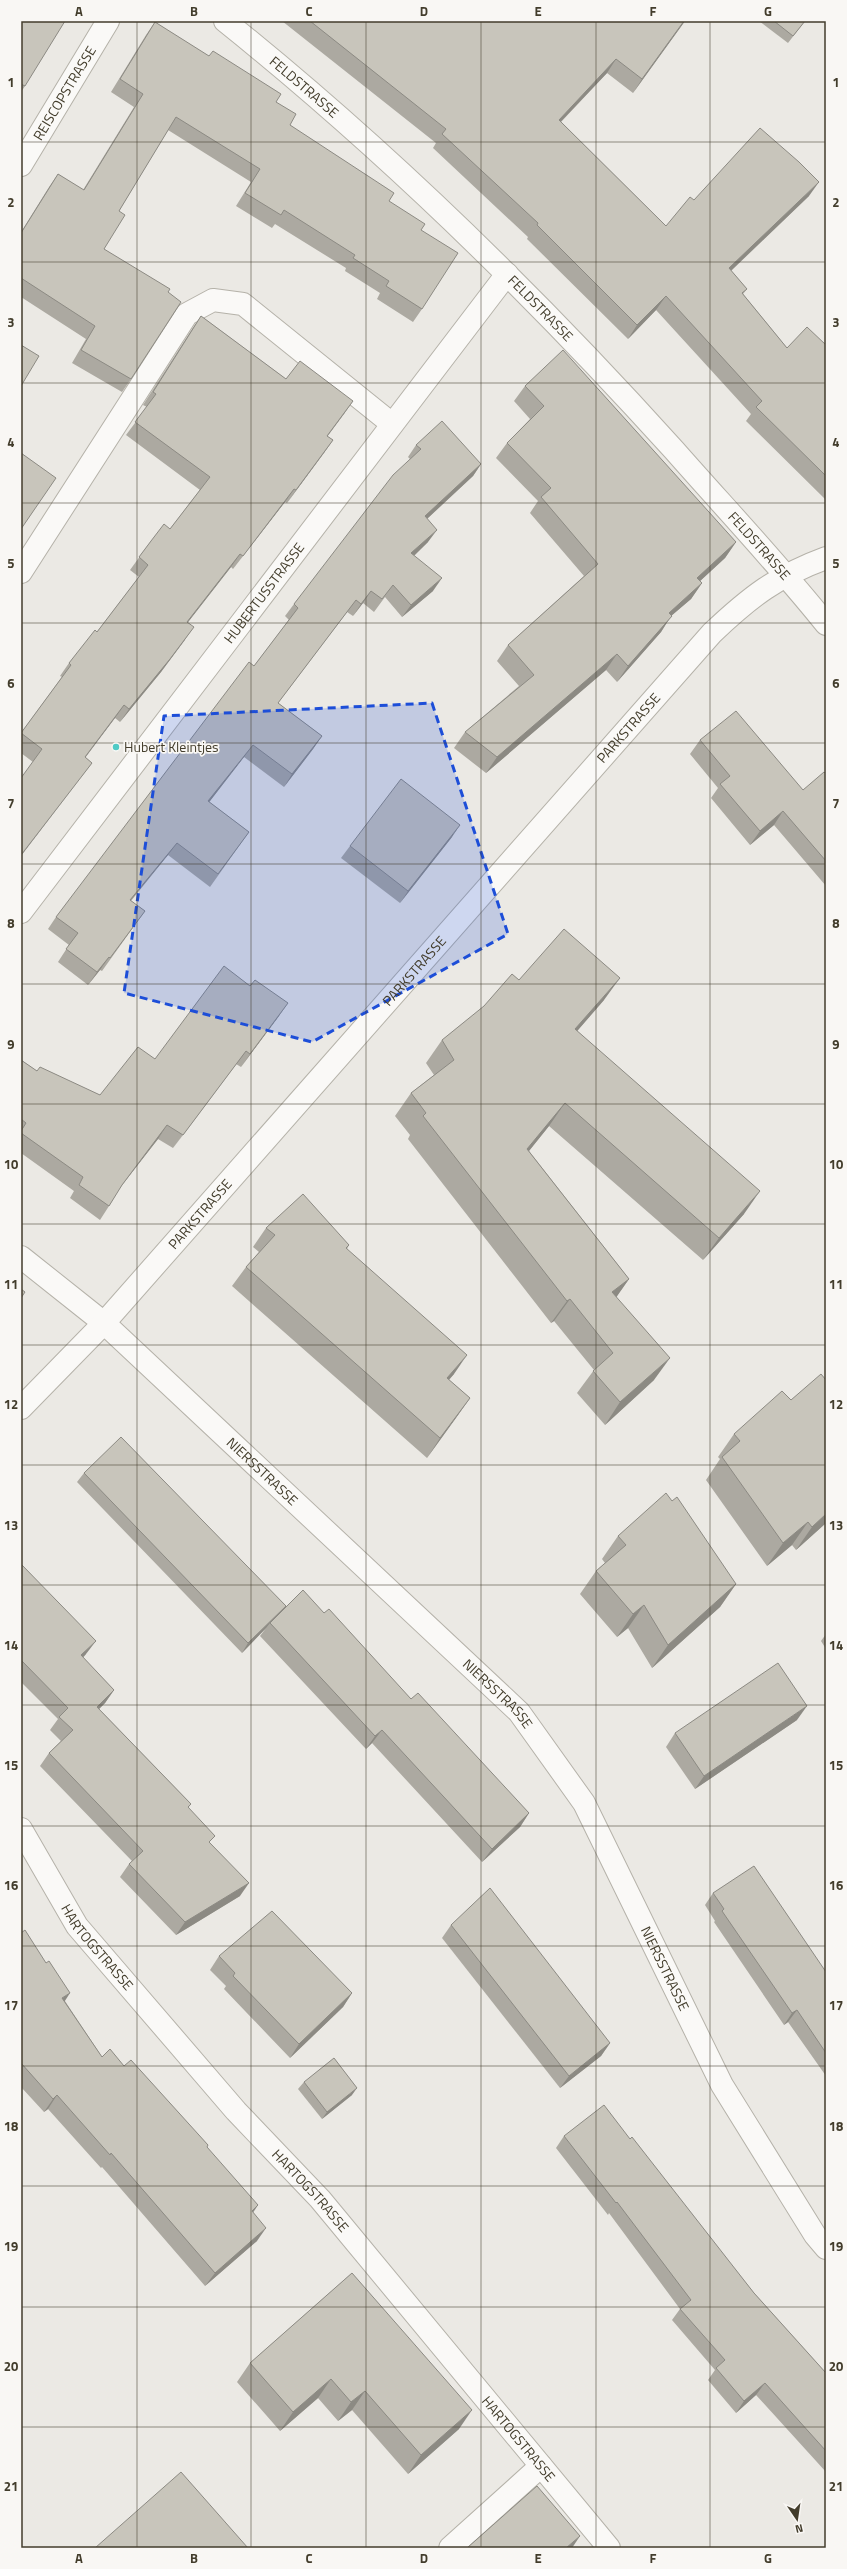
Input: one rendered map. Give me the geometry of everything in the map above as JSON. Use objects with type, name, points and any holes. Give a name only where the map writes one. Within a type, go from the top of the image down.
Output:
[{"type":"street","name":"REISCOPSTRASSE","points":[[21,165],[108,21]]},
{"type":"street","name":"FELDSTRASSE","points":[[225,21],[302,82],[382,154],[507,274],[603,372],[786,574],[826,624]]},
{"type":"street","name":"HUBERTUSSTRASSE","points":[[21,912],[507,274]]},
{"type":"street","points":[[21,572],[187,314],[213,300],[244,304],[392,424]]},
{"type":"street","name":"PARKSTRASSE","points":[[21,1408],[104,1323],[712,633],[749,598],[786,574],[826,558]]},
{"type":"street","name":"NIERSSTRASSE","points":[[21,1258],[104,1323],[519,1712],[584,1803],[722,2085],[815,2235],[826,2248]]},
{"type":"street","name":"HARTOGSTRASSE","points":[[21,1829],[77,1926],[236,2111],[320,2199],[609,2548]]},
{"type":"street","points":[[450,2548],[541,2466]]},
{"type":"highlighted area","points":[[432,703],[508,934],[312,1042],[124,993],[164,716]]},
{"type":"building","points":[[21,21],[65,21],[25,86],[21,84]]},
{"type":"building","points":[[310,21],[684,21],[642,79],[616,59],[559,120],[666,226],[690,197],[694,200],[760,128],[799,162],[819,182],[729,268],[747,289],[742,293],[787,348],[807,327],[826,345],[826,476],[756,407],[762,401],[666,296],[637,325],[537,225],[538,223],[442,134],[446,129]]},
{"type":"building","points":[[774,21],[805,21],[793,36]]},
{"type":"building","points":[[155,22],[209,56],[213,51],[281,94],[276,102],[296,114],[290,125],[394,193],[389,201],[425,224],[421,230],[458,253],[422,309],[386,286],[389,281],[353,258],[355,255],[284,210],[281,215],[245,193],[260,169],[176,117],[119,211],[125,215],[104,249],[170,289],[168,292],[181,302],[131,379],[81,350],[95,326],[21,278],[21,233],[58,174],[84,190],[143,94],[120,79]]},
{"type":"building","points":[[201,316],[286,379],[300,361],[353,401],[327,436],[333,440],[296,490],[294,489],[243,556],[240,554],[187,622],[194,627],[170,659],[129,709],[124,705],[85,757],[92,763],[21,855],[21,778],[42,749],[21,733],[71,665],[69,663],[95,630],[97,632],[148,565],[139,557],[164,524],[170,529],[210,477],[135,422],[156,394],[153,392]]},
{"type":"building","points":[[21,345],[39,356],[21,386]]},
{"type":"building","points":[[563,350],[736,542],[697,578],[702,583],[669,613],[672,616],[628,666],[617,654],[497,757],[465,732],[534,675],[508,645],[598,564],[541,497],[551,488],[507,443],[544,406],[525,386]]},
{"type":"building","points":[[442,421],[481,464],[425,516],[437,530],[411,553],[442,578],[411,605],[393,585],[382,599],[371,591],[361,604],[356,600],[278,703],[322,736],[292,774],[253,745],[208,801],[249,832],[218,874],[177,843],[130,900],[145,911],[110,958],[109,957],[97,972],[66,949],[78,933],[56,917],[249,662],[254,666],[298,608],[294,604],[393,475],[421,449],[416,445]]},
{"type":"building","points":[[21,453],[56,478],[21,529]]},
{"type":"building","points":[[736,711],[803,790],[824,772],[826,774],[826,861],[783,811],[760,831],[720,784],[730,776],[700,740]]},
{"type":"building","points":[[401,779],[460,825],[408,891],[350,846]]},
{"type":"building","points":[[564,929],[620,978],[575,1029],[760,1191],[719,1238],[565,1103],[527,1149],[629,1279],[612,1292],[670,1358],[620,1402],[593,1371],[613,1353],[570,1299],[567,1301],[423,1116],[426,1113],[411,1093],[454,1060],[442,1040],[484,1006],[512,974],[519,980]]},
{"type":"building","points":[[224,966],[250,986],[255,980],[288,1003],[250,1054],[246,1051],[183,1135],[167,1125],[122,1185],[109,1206],[79,1185],[83,1177],[21,1133],[26,1123],[21,1119],[21,1060],[37,1071],[40,1067],[100,1095],[138,1047],[155,1059]]},
{"type":"building","points":[[303,1194],[349,1245],[346,1248],[467,1355],[447,1378],[470,1398],[440,1438],[246,1267],[275,1235],[266,1228]]},
{"type":"building","points":[[21,1289],[25,1292],[21,1298]]},
{"type":"building","points":[[821,1374],[826,1380],[826,1514],[812,1527],[808,1522],[783,1543],[722,1457],[740,1441],[734,1434],[782,1391],[791,1400]]},
{"type":"building","points":[[121,1437],[286,1606],[248,1643],[84,1473]]},
{"type":"building","points":[[666,1493],[672,1501],[677,1497],[736,1584],[668,1645],[644,1605],[633,1614],[596,1571],[626,1545],[618,1536]]},
{"type":"building","points":[[21,1564],[96,1641],[81,1655],[114,1690],[97,1707],[191,1804],[188,1807],[215,1836],[209,1842],[249,1883],[185,1922],[129,1864],[143,1851],[49,1753],[73,1730],[59,1717],[68,1708],[21,1660]]},
{"type":"building","points":[[303,1590],[324,1613],[329,1609],[411,1699],[418,1693],[529,1813],[492,1849],[382,1730],[375,1736],[270,1623]]},
{"type":"building","points":[[778,1663],[807,1706],[704,1776],[675,1733]]},
{"type":"building","points":[[754,1866],[826,1972],[826,2053],[797,2010],[792,2013],[722,1911],[724,1909],[713,1893]]},
{"type":"building","points":[[490,1888],[610,2043],[569,2076],[451,1925]]},
{"type":"building","points":[[272,1911],[352,1993],[299,2044],[233,1976],[235,1973],[219,1956]]},
{"type":"building","points":[[25,1930],[46,1963],[49,1961],[70,1993],[62,1998],[102,2057],[110,2049],[124,2066],[131,2060],[208,2145],[207,2147],[258,2205],[252,2211],[266,2228],[215,2273],[111,2153],[110,2155],[57,2095],[53,2099],[21,2063],[21,1933]]},
{"type":"building","points":[[334,2058],[357,2088],[327,2112],[304,2082]]},
{"type":"building","points":[[604,2105],[630,2139],[632,2137],[754,2293],[826,2373],[826,2451],[765,2383],[744,2401],[716,2368],[725,2360],[680,2309],[691,2300],[617,2202],[616,2203],[564,2136]]},
{"type":"building","points":[[352,2273],[472,2410],[421,2455],[365,2391],[351,2402],[331,2379],[293,2412],[250,2363]]},
{"type":"building","points":[[181,2472],[248,2548],[95,2548]]},
{"type":"building","points":[[537,2486],[580,2536],[566,2548],[467,2548]]},
{"type":"place","name":"Hubert Kleintjes","points":[[116,747]]}]
